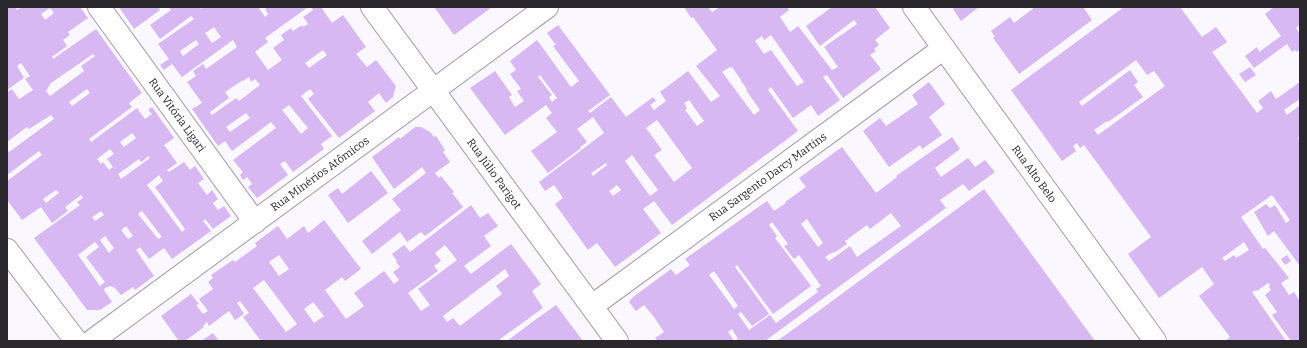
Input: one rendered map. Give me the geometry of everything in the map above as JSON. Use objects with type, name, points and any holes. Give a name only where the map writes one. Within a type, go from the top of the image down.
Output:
[{"type":"street","name":"Rua Vitória Ligari","points":[[99,7],[255,222]]},
{"type":"street","name":"Rua Júlio Parigot","points":[[372,7],[617,341]]},
{"type":"street","name":"Rua Minérios Atômicos","points":[[92,341],[547,7]]},
{"type":"street","name":"Rua Alto Belo","points":[[914,7],[1155,341]]},
{"type":"street","name":"Rua Sargento Darcy Martins","points":[[592,306],[944,48]]},
{"type":"street","points":[[7,250],[76,341]]},
{"type":"building","points":[[7,7],[18,7],[16,9],[17,10],[22,7],[80,7],[88,18],[68,32],[70,35],[63,40],[67,46],[52,57],[53,59],[96,29],[142,93],[129,103],[132,107],[89,139],[91,142],[137,108],[145,119],[152,114],[148,110],[152,107],[174,138],[164,145],[177,163],[167,170],[169,172],[184,162],[190,170],[195,166],[204,179],[198,183],[207,195],[212,190],[218,199],[213,203],[218,210],[224,206],[231,216],[213,229],[205,219],[203,221],[211,231],[172,259],[164,248],[149,259],[140,247],[136,250],[154,276],[135,290],[133,287],[121,295],[115,288],[110,286],[105,288],[104,290],[112,302],[100,310],[87,310],[34,238],[80,205],[77,202],[83,198],[81,195],[65,207],[68,211],[52,223],[41,207],[22,220],[7,200],[7,181],[42,155],[39,151],[7,175],[7,149],[9,152],[54,119],[51,115],[29,129],[27,127],[7,142],[7,92],[12,89],[19,99],[33,90],[25,79],[30,76],[21,63],[17,66],[24,78],[7,90]],"holes":[[[50,8],[54,13],[45,20],[41,14]],[[93,54],[95,56],[81,66],[84,71],[50,96],[46,91],[51,83]],[[87,89],[90,93],[72,106],[69,102]],[[132,133],[136,138],[124,147],[120,142]],[[110,149],[114,154],[107,159],[113,167],[109,170],[103,162],[101,164],[97,159]],[[149,156],[150,158],[121,179],[118,174],[139,159],[141,162]],[[159,175],[163,181],[155,187],[185,229],[182,232],[147,185]],[[56,190],[59,193],[46,203],[43,199]],[[101,211],[104,215],[95,221],[92,217]],[[142,211],[162,237],[158,239],[138,214]],[[126,226],[133,236],[128,239],[121,230]],[[105,236],[114,248],[109,253],[100,240]],[[95,242],[99,247],[86,257],[105,282],[100,286],[78,255]]]},
{"type":"building","points":[[119,7],[158,7],[160,10],[134,29]]},
{"type":"building","points":[[168,7],[200,7],[201,9],[204,7],[258,7],[265,17],[268,14],[265,9],[268,7],[308,7],[265,38],[268,42],[255,52],[268,70],[282,60],[273,48],[284,40],[281,35],[291,28],[293,31],[302,25],[303,27],[308,24],[303,17],[313,10],[311,7],[321,7],[332,23],[343,15],[366,47],[356,54],[367,67],[376,60],[396,86],[393,97],[386,103],[379,93],[368,102],[375,111],[339,138],[308,99],[314,94],[310,89],[301,96],[332,136],[321,144],[324,149],[293,172],[285,161],[280,164],[288,175],[257,198],[248,187],[252,184],[247,177],[243,180],[240,175],[243,172],[233,160],[276,128],[271,122],[232,151],[225,141],[218,146],[192,109],[202,103],[187,82],[196,76],[193,71],[203,64],[206,69],[237,47],[233,40],[182,77],[172,64],[164,70],[160,65],[169,59],[158,44],[194,19],[191,16],[160,39],[150,25],[171,10]],"holes":[[[214,27],[221,37],[212,43],[205,33]],[[196,40],[199,44],[183,56],[180,51]],[[323,50],[327,55],[309,68],[305,63]],[[249,77],[251,82],[255,79],[260,85],[239,101],[236,98],[212,115],[210,112],[229,98],[225,92]],[[289,105],[308,128],[301,134],[282,110]],[[246,113],[250,118],[230,132],[226,127]]]},
{"type":"building","points":[[434,7],[492,7],[454,35]]},
{"type":"building","points":[[684,7],[708,7],[712,12],[720,7],[787,7],[789,10],[780,17],[790,32],[798,26],[832,70],[838,67],[824,47],[857,24],[854,20],[820,46],[806,26],[832,7],[875,7],[890,28],[875,40],[879,45],[874,49],[876,51],[870,55],[881,69],[843,98],[827,75],[823,77],[840,100],[818,116],[811,105],[793,118],[771,87],[768,90],[798,131],[672,225],[654,201],[643,209],[661,233],[615,267],[597,243],[588,250],[555,204],[563,198],[554,185],[545,191],[539,182],[604,133],[593,117],[577,129],[587,142],[548,173],[531,151],[557,132],[546,118],[552,113],[546,105],[505,135],[470,88],[495,71],[512,95],[509,97],[515,107],[524,101],[517,91],[521,89],[510,74],[516,70],[510,61],[537,40],[571,87],[579,81],[553,46],[556,45],[547,33],[558,25],[610,95],[588,111],[590,113],[611,97],[626,117],[653,97],[656,101],[650,105],[654,110],[666,101],[660,92],[688,71],[711,102],[720,96],[696,66],[717,50],[693,17],[691,18]],"holes":[[[771,35],[804,82],[797,86],[771,50],[764,54],[755,41],[762,36],[764,40]],[[730,67],[732,67],[760,110],[754,115],[722,72]],[[540,75],[557,98],[552,102],[549,97],[552,95],[538,77]],[[689,100],[704,121],[697,126],[685,110],[687,108],[684,103]],[[657,120],[692,168],[674,182],[654,155],[662,150],[646,128]],[[632,155],[658,190],[650,196],[625,161]],[[606,163],[607,165],[593,176],[591,173]],[[617,185],[621,190],[613,196],[609,191]]]},
{"type":"building","points":[[955,7],[979,7],[961,21],[953,9]]},
{"type":"building","points":[[1035,7],[1083,7],[1092,20],[1019,74],[993,38],[995,37],[991,31],[1010,17],[1014,23]]},
{"type":"building","points":[[1124,7],[1180,7],[1202,37],[1216,27],[1227,42],[1212,52],[1257,113],[1263,108],[1258,101],[1271,91],[1276,99],[1300,82],[1300,99],[1284,110],[1287,115],[1300,105],[1300,137],[1298,138],[1300,141],[1300,266],[1274,231],[1268,236],[1254,212],[1266,204],[1270,208],[1275,205],[1286,223],[1290,220],[1272,195],[1241,217],[1263,249],[1265,248],[1289,278],[1281,283],[1289,295],[1294,292],[1300,301],[1300,341],[1291,341],[1272,315],[1277,312],[1265,295],[1271,290],[1268,283],[1257,291],[1252,292],[1286,341],[1225,341],[1230,337],[1199,296],[1214,284],[1202,267],[1159,298],[1128,254],[1151,237],[1084,145],[1080,148],[1077,143],[1073,146],[1076,151],[1062,161],[1011,90]],"holes":[[[1136,60],[1147,75],[1154,71],[1165,86],[1098,135],[1094,130],[1143,97],[1134,85],[1138,82],[1130,70],[1082,106],[1079,102]],[[1244,242],[1249,250],[1236,258],[1234,255],[1225,261],[1222,258]]]},
{"type":"building","points":[[1274,7],[1300,7],[1300,25],[1296,28],[1300,34],[1300,49],[1297,52],[1295,50],[1292,52],[1287,44],[1254,68],[1245,56],[1257,47],[1259,52],[1281,36],[1265,14]]},
{"type":"building","points":[[1250,67],[1256,75],[1245,82],[1239,74]]},
{"type":"building","points":[[929,82],[945,104],[929,117],[942,135],[922,149],[920,145],[889,167],[863,131],[880,118],[886,126],[918,104],[912,95]]},
{"type":"building","points":[[415,127],[421,127],[430,132],[434,137],[436,136],[445,150],[443,152],[450,162],[435,173],[439,178],[441,176],[454,192],[452,193],[463,207],[425,236],[421,232],[407,242],[400,232],[372,254],[362,241],[401,210],[392,199],[426,173],[422,167],[394,189],[372,157],[399,137],[400,139]]},
{"type":"building","points":[[952,137],[960,149],[935,168],[941,177],[968,158],[975,167],[985,160],[995,172],[969,191],[963,184],[940,200],[946,208],[765,341],[735,341],[738,339],[732,329],[728,332],[734,341],[657,341],[655,338],[664,332],[654,317],[644,305],[636,311],[629,302],[633,297],[671,269],[676,275],[690,265],[685,259],[767,201],[774,211],[786,203],[785,202],[806,187],[799,178],[842,147],[876,193],[897,177],[896,176]],"holes":[[[891,213],[901,226],[857,257],[850,246],[829,261],[825,257],[847,244],[845,241],[867,225],[870,229]],[[807,219],[823,243],[818,247],[801,224]],[[772,222],[788,244],[784,246],[794,259],[799,255],[821,286],[816,289],[818,292],[776,323],[770,315],[749,330],[738,314],[741,312],[752,326],[769,314],[735,267],[737,265],[773,314],[811,286],[775,238],[777,236],[769,225]],[[714,271],[738,306],[734,309],[709,275]]]},
{"type":"building","points":[[371,171],[388,193],[348,223],[328,195],[338,188],[342,194]]},
{"type":"building","points":[[984,189],[1095,341],[777,341],[824,307]]},
{"type":"building","points":[[471,205],[480,218],[488,213],[498,226],[484,236],[491,246],[464,266],[471,274],[511,244],[541,284],[532,291],[543,308],[500,339],[502,341],[261,341],[243,317],[249,313],[240,301],[237,303],[244,314],[235,320],[229,311],[209,326],[207,322],[203,326],[204,327],[185,341],[179,341],[161,316],[191,294],[199,304],[196,305],[203,314],[208,311],[199,299],[213,289],[208,282],[213,278],[211,275],[233,260],[235,262],[257,246],[255,243],[278,226],[287,239],[304,226],[308,233],[324,220],[361,269],[345,281],[342,277],[325,290],[346,319],[364,306],[354,293],[384,271],[394,284],[399,280],[393,272],[400,267],[392,254],[404,245],[410,252]],"holes":[[[445,245],[457,260],[418,289],[430,305],[421,311],[408,293],[438,271],[434,266],[441,261],[435,253]],[[279,255],[289,269],[279,276],[269,262]],[[505,269],[509,276],[496,286],[502,294],[460,326],[453,318],[447,322],[443,316]],[[264,280],[297,324],[286,332],[253,288]],[[313,302],[324,316],[314,323],[304,309]]]},
{"type":"building","points":[[1287,255],[1291,261],[1285,265],[1281,259]]},
{"type":"building","points":[[556,305],[583,341],[507,341],[535,320]]},
{"type":"building","points":[[213,333],[219,341],[201,341]]}]
